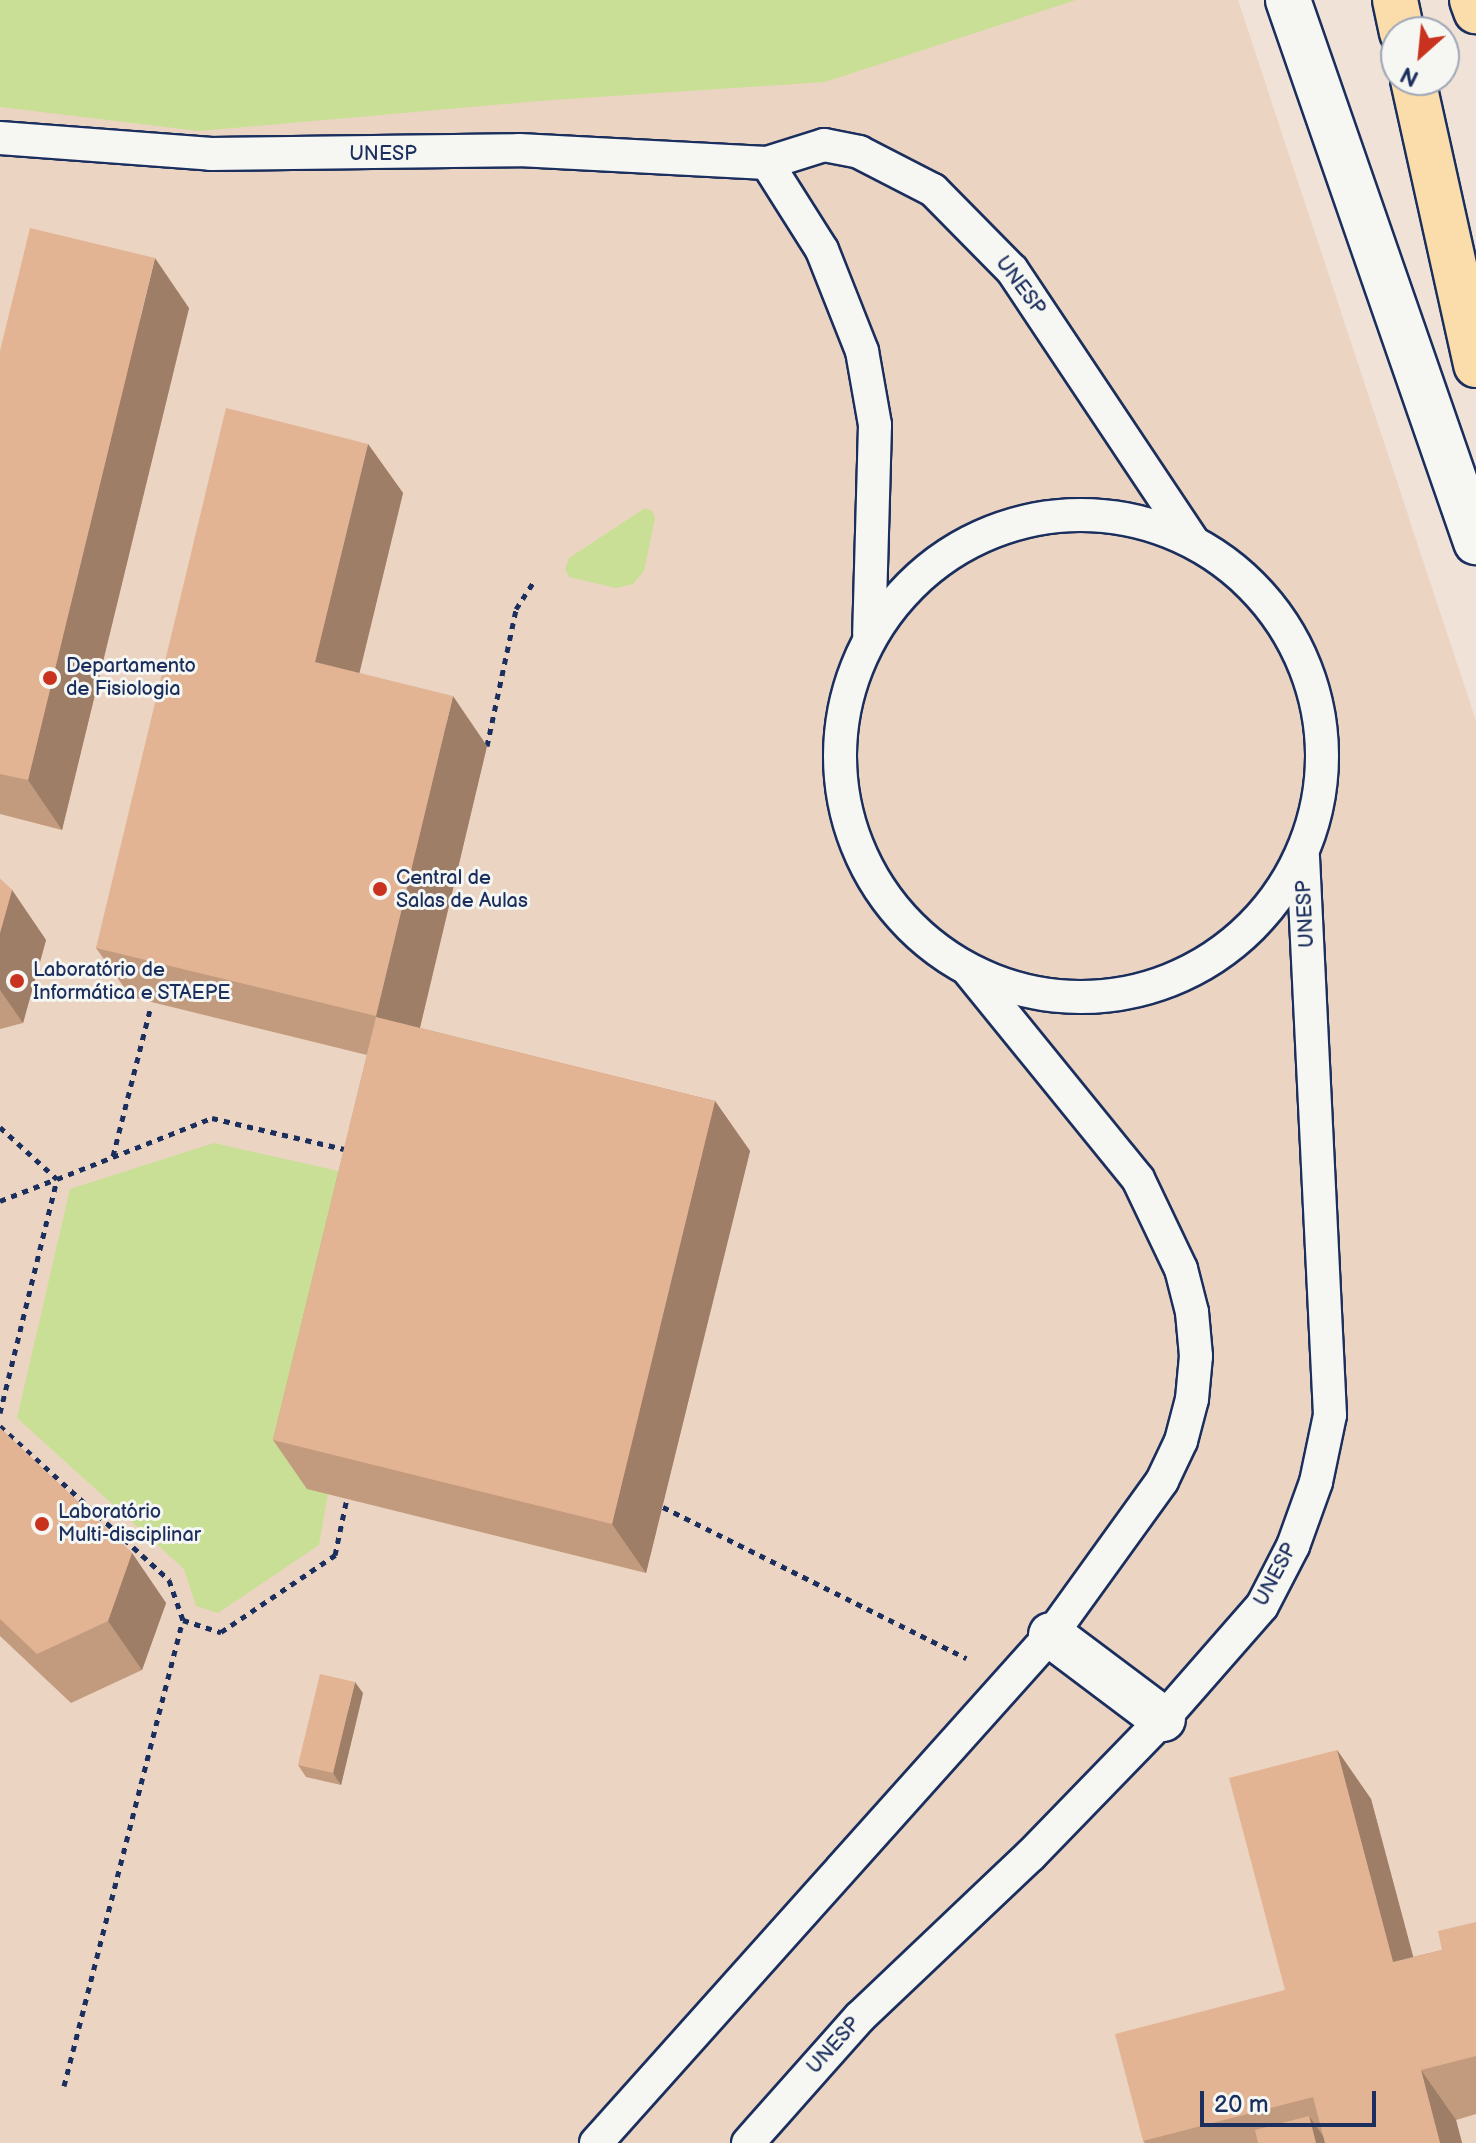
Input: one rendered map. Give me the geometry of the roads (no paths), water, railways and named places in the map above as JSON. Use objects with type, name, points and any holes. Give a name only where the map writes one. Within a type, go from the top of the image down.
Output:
[{"type":"highway","points":[[1472,0],[1476,11]]},
{"type":"highway","points":[[1417,96],[1476,365]]},
{"type":"main road","points":[[1288,0],[1476,542]]},
{"type":"main road","points":[[1051,1635],[1163,1719]]},
{"type":"lane","name":"UNESP","points":[[0,138],[211,154],[519,150],[767,163],[824,145],[859,152],[933,190],[1012,270],[1193,541]]},
{"type":"lane","name":"UNESP","points":[[767,163],[822,250],[862,351],[875,425],[869,634]]},
{"type":"lane","name":"UNESP","points":[[596,2143],[1051,1635],[1162,1481],[1181,1441],[1192,1399],[1196,1356],[1192,1312],[1181,1269],[1138,1179],[970,972],[902,920],[855,847],[837,761],[844,696],[869,634],[915,577],[977,536],[1048,515],[1122,517],[1193,541],[1252,585],[1296,643],[1321,713],[1323,786],[1303,857],[1260,922],[1198,970],[1139,991],[1124,996],[1046,997],[970,972]]},
{"type":"lane","name":"UNESP","points":[[748,2143],[860,2017],[1031,1855],[1163,1719],[1262,1606],[1298,1533],[1316,1482],[1330,1415],[1303,857]]},
{"type":"place","name":"Departamento de Fisiologia","points":[[50,678]]},
{"type":"place","name":"Central de Salas de Aulas","points":[[380,889]]},
{"type":"place","name":"Laboratório de Informática e STAEPE","points":[[17,981]]},
{"type":"place","name":"Laboratório Multi-disciplinar","points":[[42,1524]]}]
